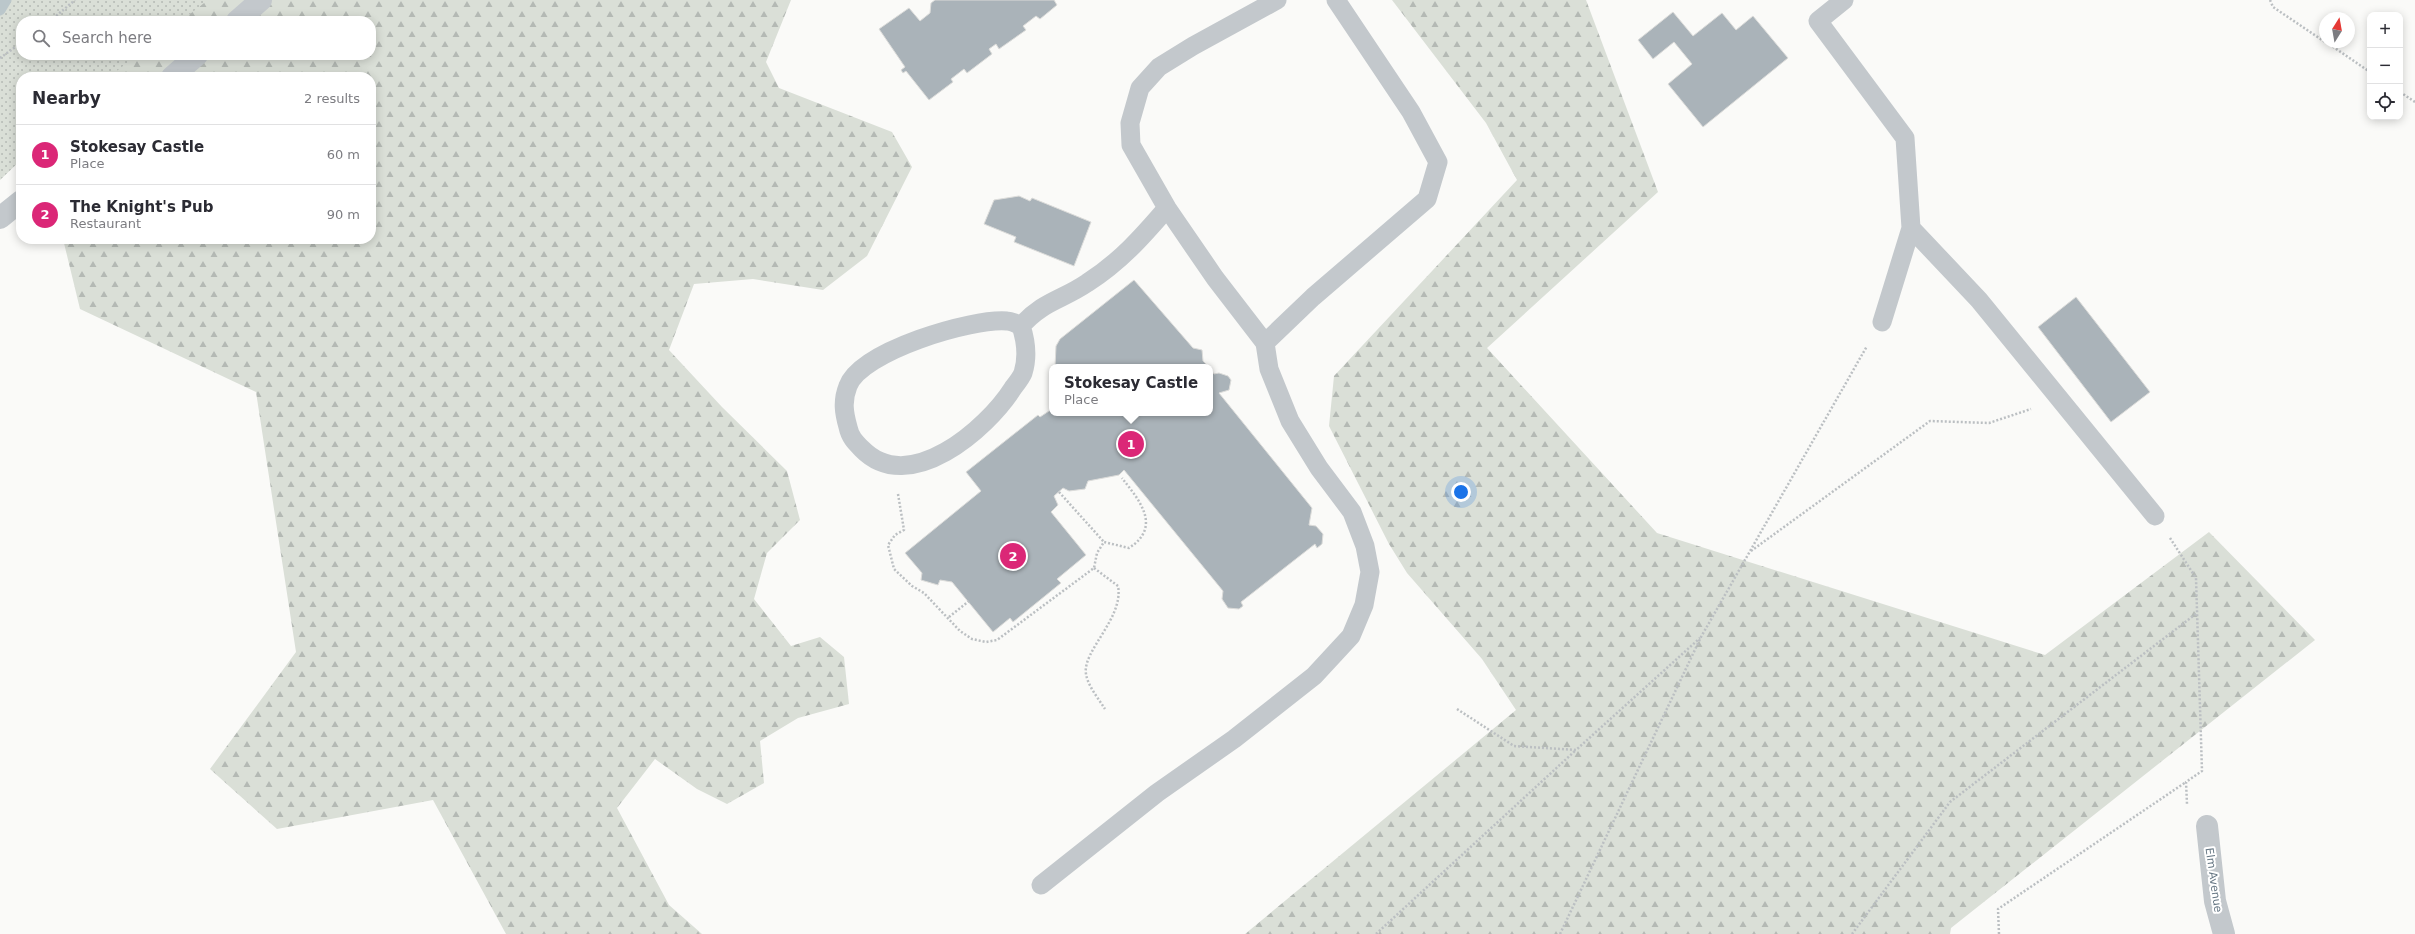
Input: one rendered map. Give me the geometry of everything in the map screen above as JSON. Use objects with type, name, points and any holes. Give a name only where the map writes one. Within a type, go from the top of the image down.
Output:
[{"type":"street","points":[[243,16],[261,0]]},
{"type":"street","points":[[178,72],[191,60]]},
{"type":"street","points":[[0,218],[16,205]]},
{"type":"street","name":"Elm Avenue","points":[[2206,826],[2215,901],[2224,934]]},
{"type":"lane","points":[[1041,885],[1157,793],[1234,738],[1314,676],[1351,636],[1364,605],[1370,572],[1365,546],[1352,512],[1319,468],[1290,421],[1268,369],[1265,343],[1215,278],[1167,208],[1131,145],[1130,123],[1140,88],[1159,67],[1193,46],[1277,0]]},
{"type":"lane","points":[[1265,343],[1313,297],[1427,199],[1438,162],[1411,112],[1342,12],[1336,0]]},
{"type":"lane","points":[[1844,0],[1818,21],[1905,138],[1911,228],[1882,322]]},
{"type":"lane","points":[[1021,326],[1034,312],[1086,284],[1124,257],[1167,208]]},
{"type":"lane","points":[[1911,228],[1979,300],[2155,516]]},
{"type":"lane","points":[[1009,320],[1021,326],[1027,342],[1022,373],[1004,403],[975,432],[946,453],[913,464],[894,466],[869,456],[850,437],[843,406],[848,385],[872,360],[895,348],[948,331],[987,322],[1009,320]]},
{"type":"path","points":[[56,16],[75,0]]},
{"type":"path","points":[[2270,0],[2273,7],[2319,38]]},
{"type":"path","points":[[0,58],[16,47]]},
{"type":"path","points":[[2334,48],[2367,70]]},
{"type":"path","points":[[2403,94],[2415,102]]},
{"type":"path","points":[[1560,934],[1701,637],[1882,322]]},
{"type":"path","points":[[1750,552],[1930,421],[1989,423],[2060,399]]},
{"type":"path","points":[[894,466],[904,530],[895,535],[888,544],[894,569],[949,617],[960,631],[972,639],[986,642],[997,640],[1094,568],[1097,553],[1104,542]]},
{"type":"path","points":[[1059,492],[1104,542],[1129,548],[1137,543],[1143,531],[1146,519],[1144,506],[1122,478]]},
{"type":"path","points":[[1999,934],[1998,908],[2202,771],[2196,578],[2155,516]]},
{"type":"path","points":[[1094,568],[1118,586],[1120,594],[1115,610],[1085,667],[1087,680],[1105,709]]},
{"type":"path","points":[[949,617],[969,601]]},
{"type":"path","points":[[1852,934],[1950,802],[2197,612]]},
{"type":"path","points":[[1376,934],[1701,637]]},
{"type":"path","points":[[1457,709],[1514,746],[1576,750]]},
{"type":"path","points":[[2186,782],[2188,811],[2206,826]]},
{"type":"green space","points":[[0,0],[208,0],[187,16],[16,16],[16,60],[131,60],[115,72],[16,72],[16,165],[0,180]]},
{"type":"green space","points":[[3,0],[791,0],[766,62],[779,88],[892,132],[912,167],[867,256],[823,290],[753,279],[694,284],[669,350],[722,407],[787,471],[800,520],[767,553],[754,599],[791,646],[820,637],[844,657],[849,704],[798,718],[760,741],[764,783],[727,804],[697,789],[655,759],[617,808],[669,905],[702,934],[506,934],[433,800],[277,829],[210,769],[296,652],[256,392],[80,309],[64,244],[376,244],[376,72],[21,72],[18,60],[376,60],[376,16],[16,16],[16,53]]},
{"type":"green space","points":[[1392,0],[1586,0],[1658,192],[1487,348],[1657,533],[2045,655],[2209,532],[2315,640],[1951,928],[1950,934],[1245,934],[1516,710],[1482,659],[1407,573],[1389,544],[1329,426],[1334,376],[1517,180],[1486,123]]},
{"type":"building","points":[[935,0],[1054,0],[1057,5],[1040,19],[1036,16],[1023,26],[1026,30],[999,49],[996,44],[989,49],[992,54],[967,73],[964,69],[951,79],[953,82],[929,100],[906,71],[903,73],[901,70],[905,67],[879,29],[909,8],[920,21],[930,13],[931,3]]},
{"type":"building","points":[[1673,12],[1693,36],[1722,13],[1736,30],[1753,16],[1788,58],[1703,127],[1668,84],[1692,64],[1674,42],[1653,59],[1638,40]]},
{"type":"building","points":[[1019,196],[1030,201],[1032,198],[1091,222],[1074,266],[1014,242],[1016,237],[984,224],[994,200]]},
{"type":"building","points":[[1134,280],[1193,348],[1202,350],[1203,361],[1206,364],[1055,364],[1056,346],[1060,339]]},
{"type":"building","points":[[2076,297],[2150,392],[2111,422],[2038,327]]},
{"type":"building","points":[[1213,373],[1228,376],[1231,380],[1229,390],[1219,393],[1312,508],[1309,525],[1316,526],[1323,534],[1322,544],[1317,548],[1315,544],[1241,602],[1243,606],[1239,609],[1228,608],[1222,599],[1223,591],[1124,470],[1119,475],[1088,481],[1085,489],[1069,491],[1063,488],[1054,496],[1058,505],[1051,512],[1086,555],[1057,579],[1061,583],[1013,622],[1010,618],[993,632],[952,582],[940,580],[938,585],[921,580],[922,573],[905,553],[981,491],[966,472],[1038,415],[1040,417],[1049,411],[1049,416],[1213,416]]},
{"type":"waterway","points":[[0,10],[6,0]]},
{"type":"place","name":"Stokesay Castle","points":[[1131,444]]},
{"type":"place","name":"The Knight's Pub","points":[[1013,556]]}]
